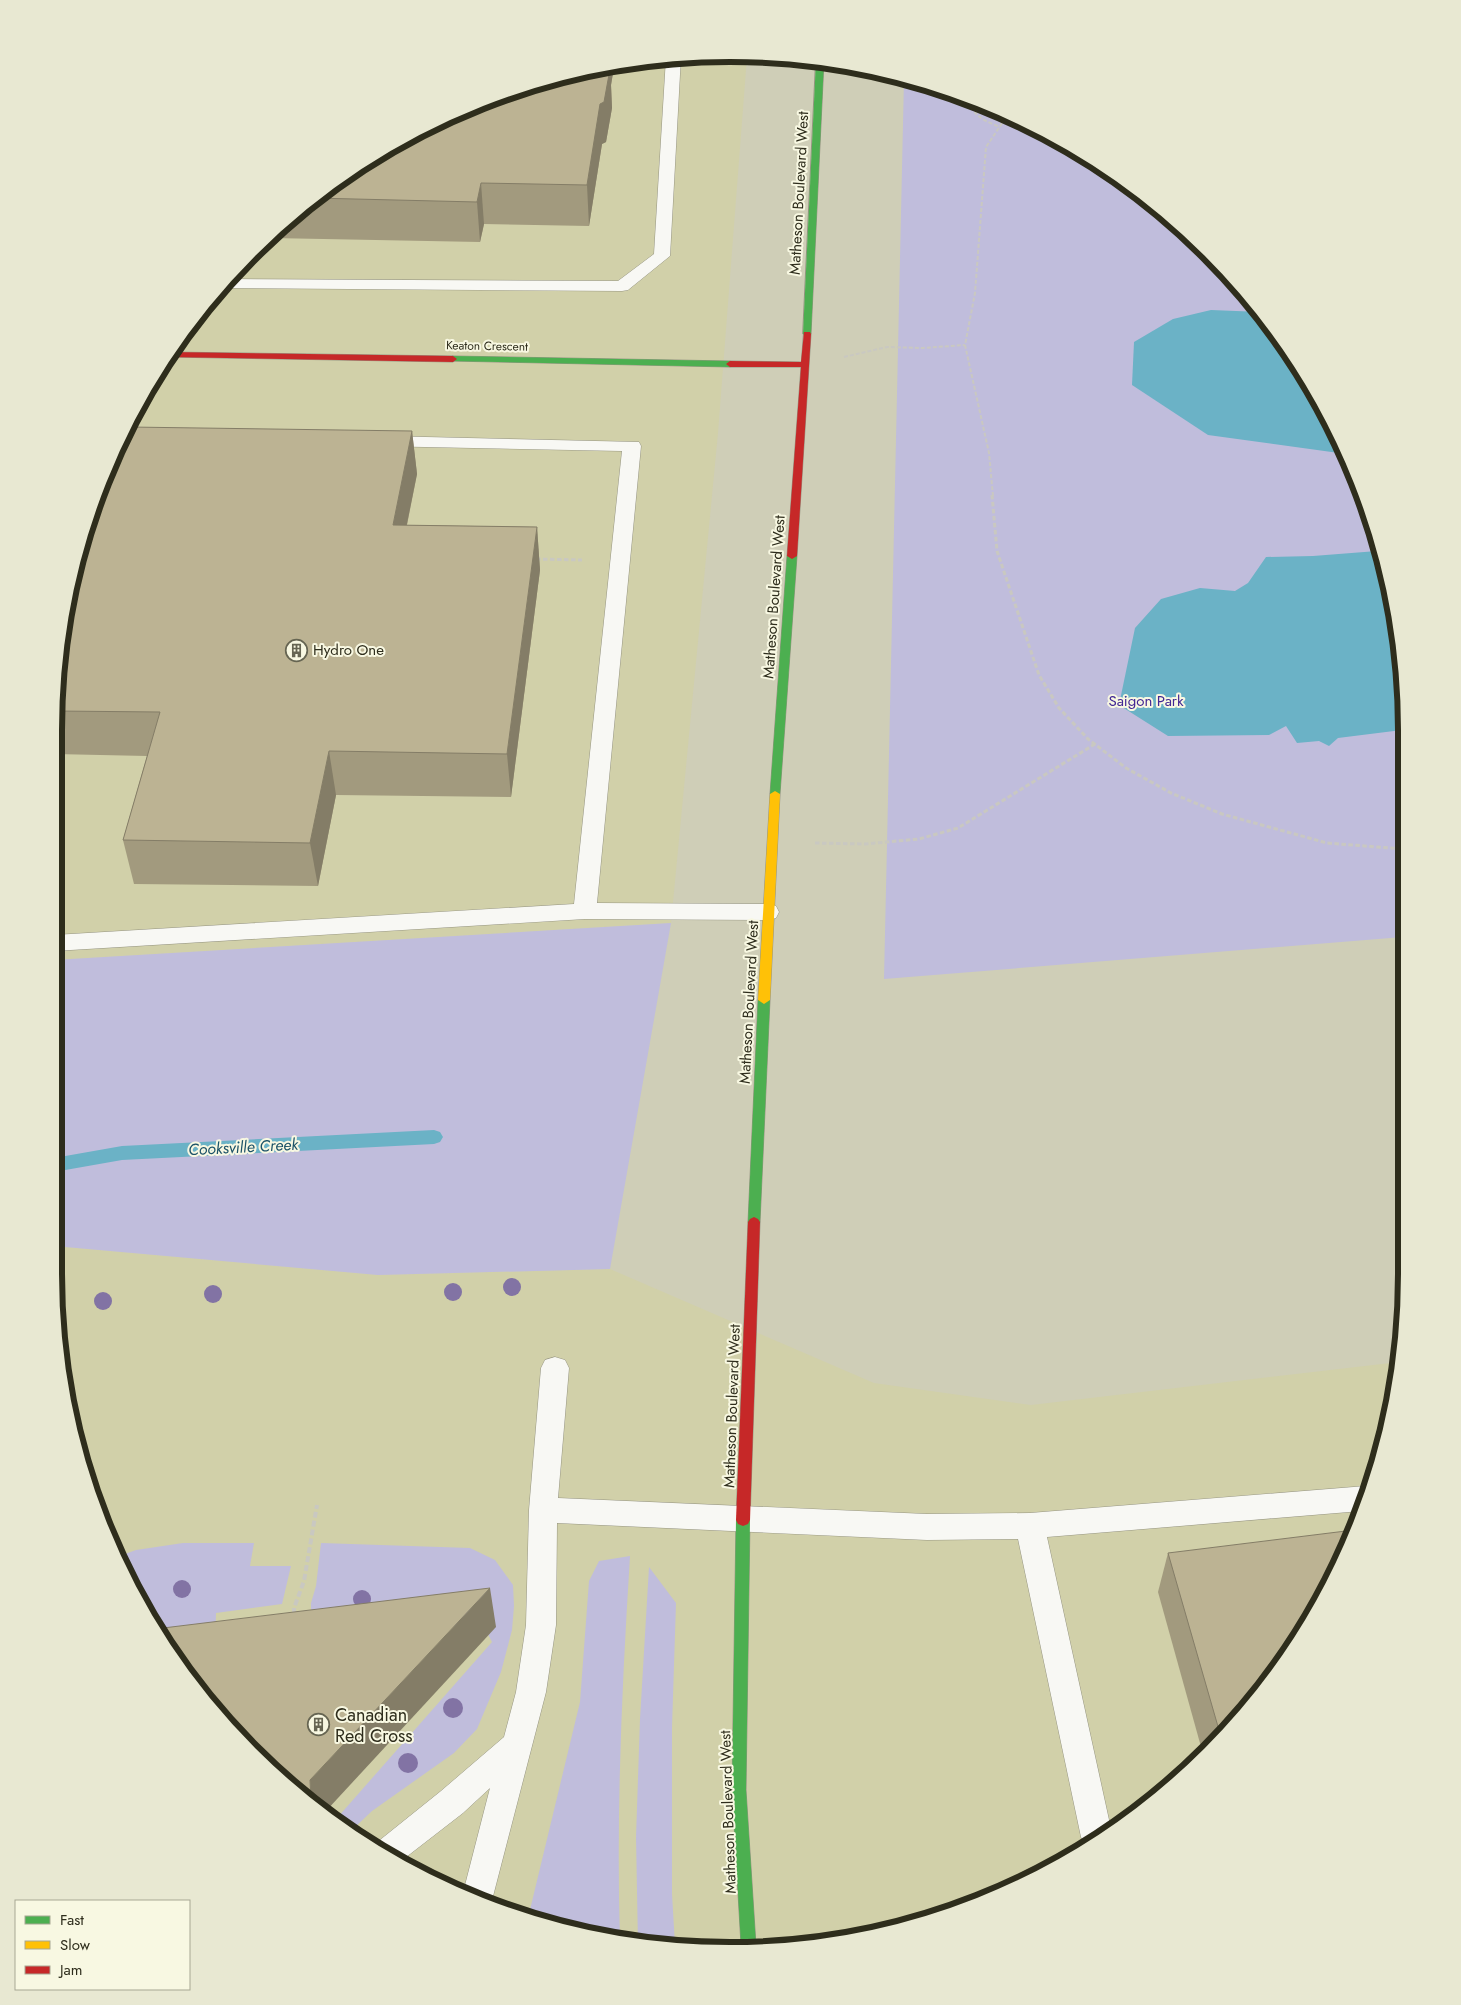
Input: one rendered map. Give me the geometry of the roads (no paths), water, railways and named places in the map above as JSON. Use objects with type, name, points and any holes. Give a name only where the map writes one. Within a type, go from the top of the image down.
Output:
[{"type":"street","name":"Matheson Boulevard West","points":[[749,1942],[739,1790],[743,1520],[768,912],[805,365],[820,68]]},
{"type":"street","name":"Keaton Crescent","points":[[179,354],[805,365]]},
{"type":"lane","points":[[234,284],[622,286],[662,256],[674,65]]},
{"type":"lane","points":[[363,441],[632,446],[585,911]]},
{"type":"lane","points":[[62,943],[585,911],[768,912]]},
{"type":"lane","points":[[477,1893],[531,1692],[541,1625],[543,1510],[555,1368]]},
{"type":"lane","points":[[543,1510],[927,1527],[1030,1526],[1360,1499]]},
{"type":"lane","points":[[1030,1526],[1096,1834]]},
{"type":"lane","points":[[390,1849],[452,1802],[515,1747]]},
{"type":"water","points":[[1211,310],[1250,312],[1286,359],[1309,397],[1338,453],[1208,435],[1132,385],[1134,342],[1173,319]]},
{"type":"water","points":[[1374,551],[1386,600],[1393,643],[1398,730],[1338,738],[1329,746],[1319,741],[1297,743],[1286,726],[1269,735],[1168,736],[1119,705],[1135,628],[1161,599],[1200,588],[1235,591],[1248,583],[1266,557],[1313,556]]},
{"type":"waterway","name":"Cooksville Creek","points":[[62,1164],[122,1153],[434,1137]]},
{"type":"place","name":"Hydro One","points":[[297,650]]},
{"type":"place","name":"Canadian Red Cross","points":[[319,1725]]},
{"type":"park label","name":"Saigon Park","points":[[1146,701]]}]
